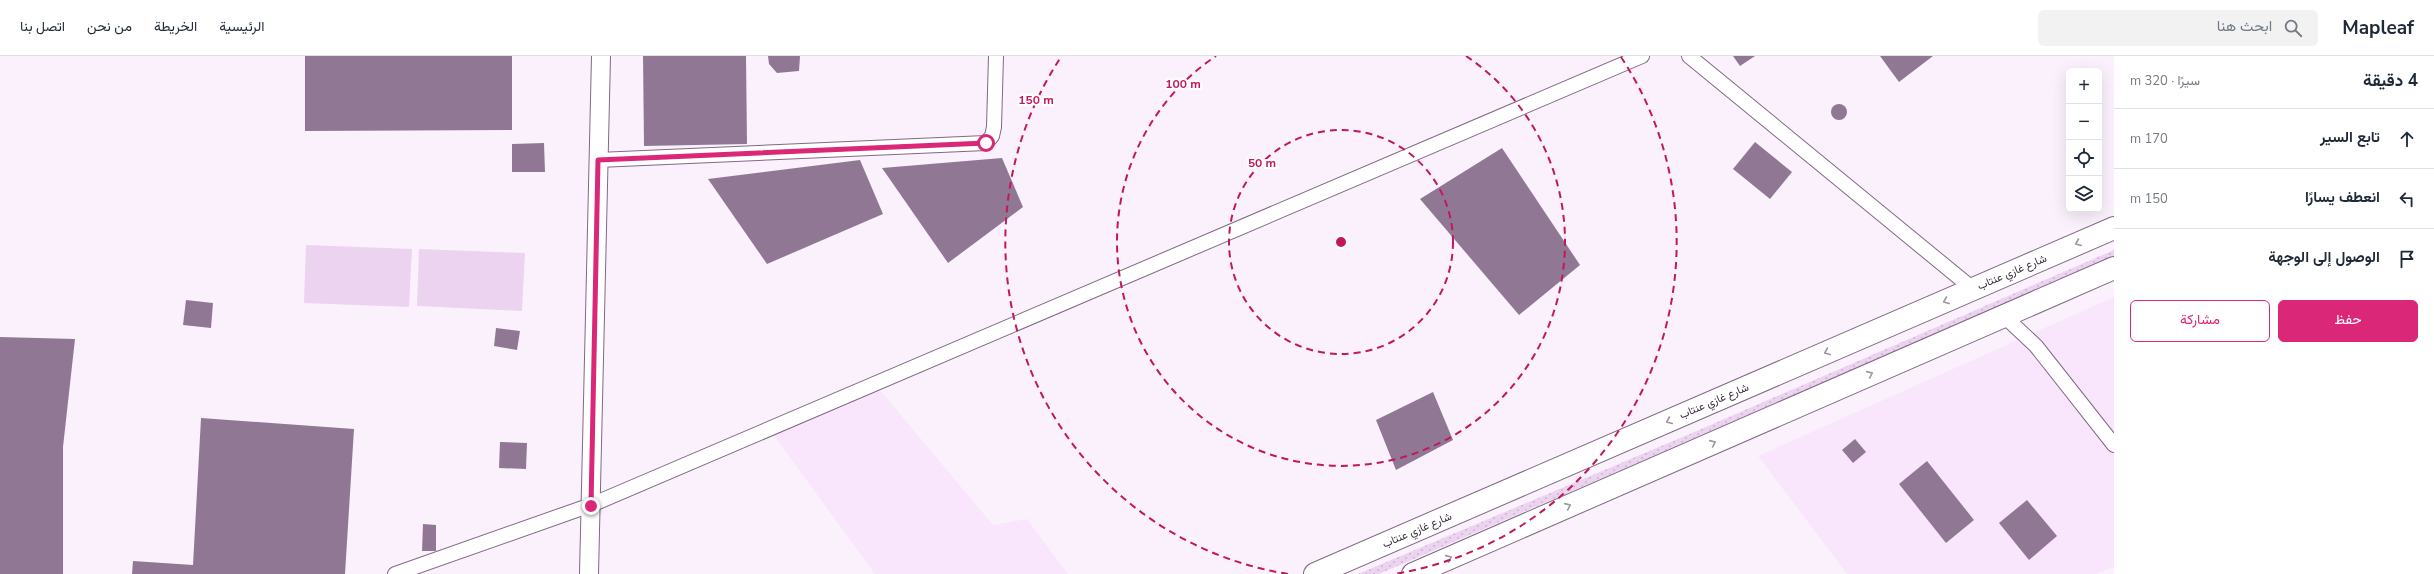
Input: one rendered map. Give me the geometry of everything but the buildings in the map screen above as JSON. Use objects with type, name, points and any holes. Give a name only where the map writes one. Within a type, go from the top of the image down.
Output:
[{"type":"highway","name":"شارع غازي عنتاب","points":[[1315,574],[2114,228]]},
{"type":"highway","points":[[1413,574],[2114,268]]},
{"type":"street","points":[[589,574],[600,56]]},
{"type":"street","points":[[598,160],[986,143],[992,136],[994,127],[996,56]]},
{"type":"street","points":[[396,574],[591,506],[1642,56]]},
{"type":"street","points":[[1689,56],[1973,289]]},
{"type":"street","points":[[2004,316],[2036,346],[2114,446]]},
{"type":"shaded area","points":[[306,245],[412,249],[409,307],[304,303]]},
{"type":"shaded area","points":[[419,249],[525,253],[522,311],[417,306]]},
{"type":"shaded area","points":[[2114,250],[2114,258],[1379,574],[1358,574],[1699,430]]},
{"type":"shaded area","points":[[2114,297],[2114,567],[2097,574],[1847,574],[1758,456]]},
{"type":"shaded area","points":[[875,384],[993,525],[1027,519],[1068,574],[875,574],[769,429]]},
{"type":"route","points":[[591,506],[598,160],[973,145],[986,143]]}]
